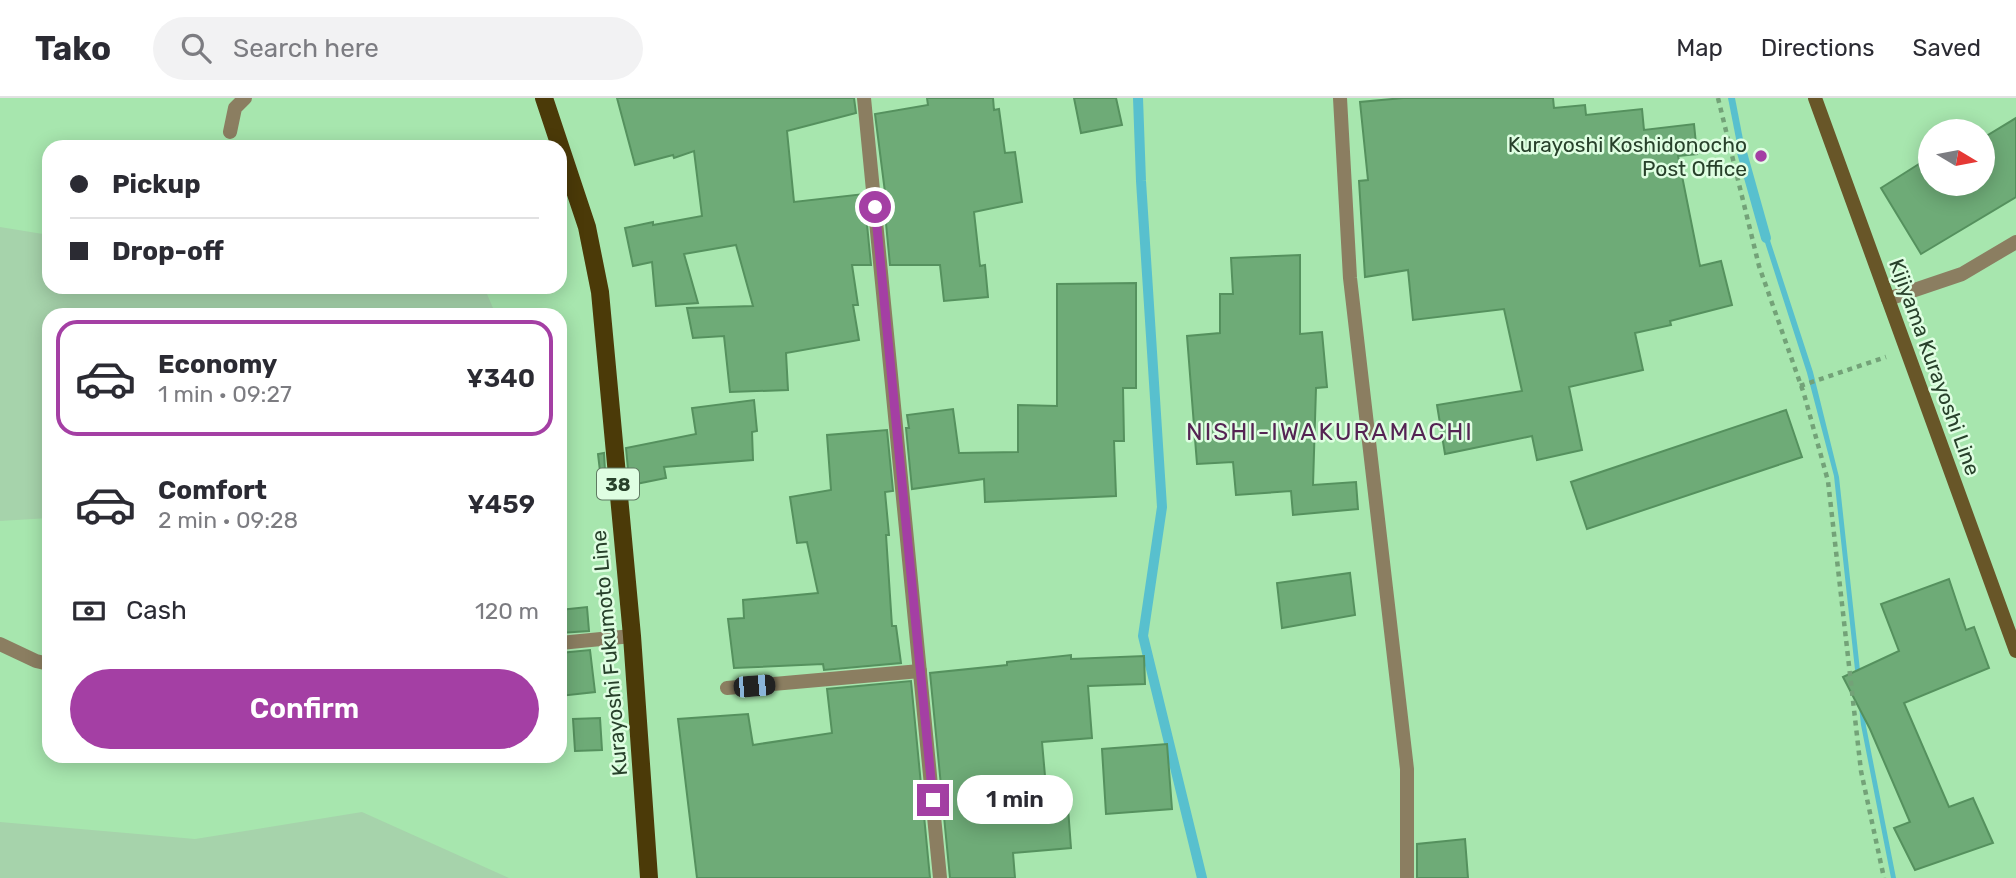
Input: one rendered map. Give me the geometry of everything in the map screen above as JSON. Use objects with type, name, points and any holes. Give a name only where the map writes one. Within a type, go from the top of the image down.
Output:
[{"type":"main road","name":"Kurayoshi Fukumoto Line","points":[[544,98],[558,140]]},
{"type":"main road","name":"Kijiyama Kurayoshi Line","points":[[1815,98],[2015,646]]},
{"type":"main road","name":"Kurayoshi Fukumoto Line","points":[[567,167],[587,227],[600,292],[632,636],[649,878]]},
{"type":"street","points":[[230,132],[236,108],[245,98]]},
{"type":"street","points":[[864,98],[940,878]]},
{"type":"street","points":[[1340,98],[1350,278],[1407,769],[1407,878]]},
{"type":"street","points":[[1888,299],[1962,274],[2016,242]]},
{"type":"street","points":[[567,642],[632,636]]},
{"type":"street","points":[[0,644],[42,662]]},
{"type":"street","points":[[727,688],[920,671]]},
{"type":"path","points":[[1718,98],[1759,266],[1801,386],[1828,481],[1861,771],[1884,878]]},
{"type":"path","points":[[1801,386],[1888,356]]},
{"type":"green space","points":[[0,227],[42,234],[42,294],[487,294],[493,308],[42,308],[42,518],[0,521]]},
{"type":"green space","points":[[362,812],[509,878],[0,878],[0,822],[195,839]]},
{"type":"water","points":[[1728,98],[1735,98],[1747,160],[1740,159]]},
{"type":"water","points":[[1765,225],[1813,372],[1839,477],[1866,726],[1896,878],[1891,878],[1861,725],[1834,476],[1807,373],[1760,227]]},
{"type":"building","points":[[617,98],[854,98],[856,113],[787,131],[794,202],[864,194],[871,265],[852,265],[858,305],[853,305],[859,340],[786,353],[788,390],[730,392],[724,336],[693,338],[687,308],[753,306],[736,245],[684,254],[698,303],[656,306],[652,262],[633,266],[625,228],[702,216],[694,151],[674,158],[673,155],[635,165]]},
{"type":"building","points":[[927,98],[993,98],[994,110],[999,109],[1005,153],[1015,152],[1022,202],[974,212],[980,266],[985,265],[988,297],[944,301],[940,265],[890,265],[885,192],[875,114],[928,105]]},
{"type":"building","points":[[1074,98],[1116,98],[1122,125],[1081,133]]},
{"type":"building","points":[[1403,98],[1553,98],[1554,108],[1585,105],[1586,115],[1642,109],[1644,130],[1694,124],[1697,154],[1678,156],[1700,266],[1721,261],[1732,305],[1670,321],[1671,325],[1635,333],[1643,370],[1569,387],[1582,450],[1537,460],[1532,436],[1445,454],[1437,405],[1522,391],[1504,309],[1413,320],[1408,270],[1365,277],[1359,181],[1368,180],[1360,102]]},
{"type":"building","points":[[2016,118],[2016,197],[1921,254],[1881,188],[1918,165],[1918,196],[1995,196],[1995,131]]},
{"type":"building","points":[[1300,255],[1300,334],[1322,332],[1327,387],[1316,388],[1313,485],[1356,482],[1358,509],[1293,515],[1291,491],[1236,495],[1233,462],[1197,464],[1187,336],[1220,333],[1220,294],[1233,294],[1231,258]]},
{"type":"building","points":[[1136,283],[1136,388],[1123,388],[1124,441],[1114,441],[1116,496],[985,502],[984,479],[912,489],[907,415],[953,409],[959,453],[1018,452],[1018,405],[1057,406],[1057,284]]},
{"type":"building","points":[[754,400],[757,431],[752,432],[753,460],[664,467],[666,478],[636,484],[633,469],[628,469],[626,448],[696,434],[692,408]]},
{"type":"building","points":[[1786,410],[1802,457],[1587,529],[1571,482]]},
{"type":"building","points":[[887,430],[893,491],[885,492],[889,535],[886,535],[892,626],[896,626],[901,663],[824,670],[823,664],[734,668],[728,619],[744,618],[743,600],[818,593],[807,542],[797,543],[790,497],[831,490],[827,435]]},
{"type":"building","points":[[604,453],[605,471],[600,471],[598,454]]},
{"type":"building","points":[[1350,573],[1355,615],[1282,628],[1277,583]]},
{"type":"building","points":[[1949,579],[1966,630],[1974,627],[1989,668],[1904,703],[1949,807],[1973,798],[1993,843],[1915,870],[1894,828],[1910,822],[1870,729],[1843,677],[1899,651],[1881,604]]},
{"type":"building","points":[[587,607],[589,631],[567,633],[567,609]]},
{"type":"building","points":[[590,650],[595,692],[567,695],[567,652]]},
{"type":"building","points":[[1071,655],[1071,659],[1144,656],[1145,684],[1088,686],[1092,738],[1042,742],[1048,810],[1068,808],[1071,848],[1013,853],[1015,878],[950,878],[930,673]]},
{"type":"building","points":[[911,681],[930,878],[697,878],[678,719],[748,714],[753,745],[832,733],[827,689]]},
{"type":"building","points":[[600,718],[602,750],[575,751],[573,719]]},
{"type":"building","points":[[1167,744],[1172,809],[1106,814],[1102,749]]},
{"type":"building","points":[[1465,839],[1468,878],[1417,878],[1417,844]]},
{"type":"waterway","points":[[1138,98],[1162,507],[1143,636],[1202,878]]},
{"type":"waterway","points":[[1741,149],[1766,238]]},
{"type":"place","name":"Kurayoshi Koshidonocho Post Office","points":[[1761,156]]},
{"type":"district","name":"NISHI-IWAKURAMACHI","points":[[1330,432]]},
{"type":"route","points":[[875,207],[933,800]]}]
